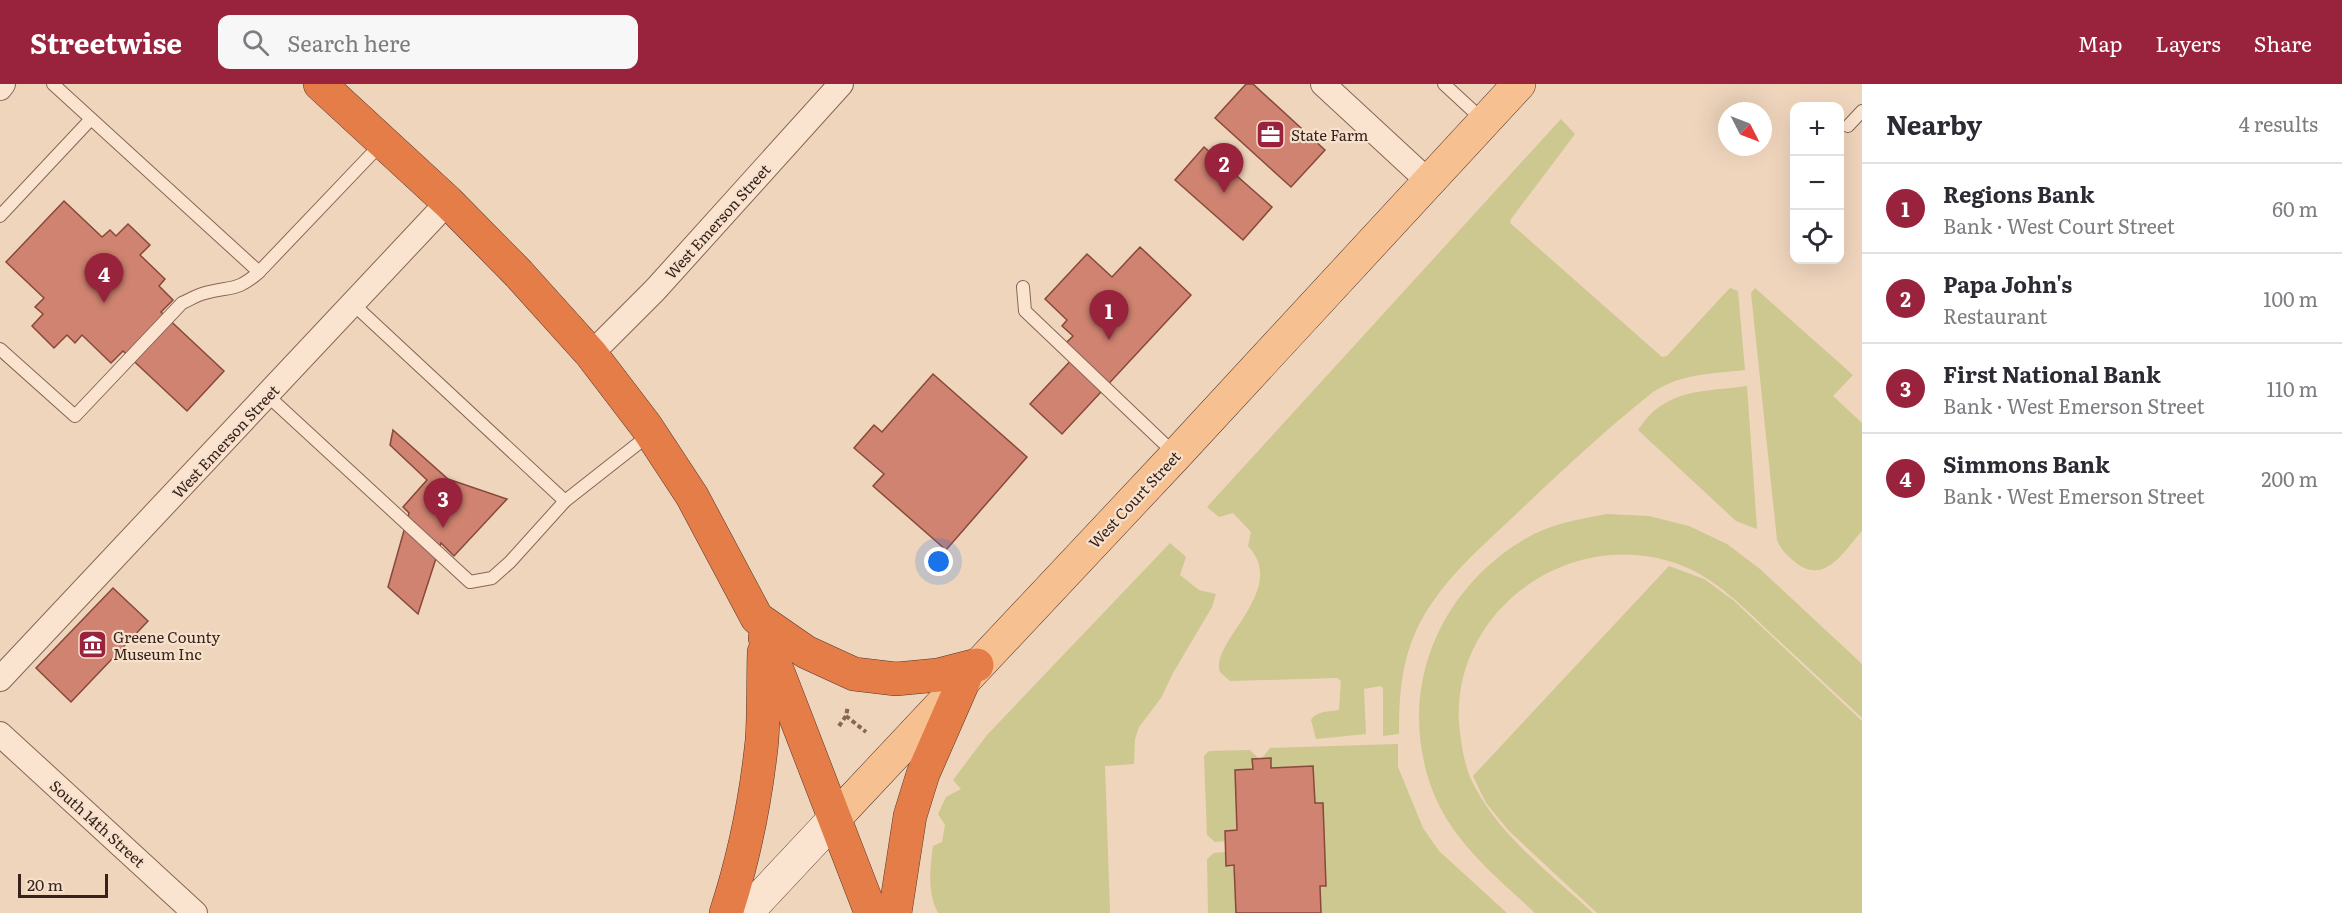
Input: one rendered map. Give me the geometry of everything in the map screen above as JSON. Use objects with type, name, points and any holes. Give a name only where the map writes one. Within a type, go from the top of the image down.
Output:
[{"type":"highway","points":[[320,84],[448,201],[519,274],[591,354],[651,433],[692,496],[761,628],[871,913]]},
{"type":"highway","points":[[761,628],[854,674],[896,679],[971,672]]},
{"type":"highway","points":[[726,913],[735,887],[750,819],[762,740],[761,628]]},
{"type":"highway","points":[[895,913],[905,844],[923,774],[971,672]]},
{"type":"main road","name":"West Court Street","points":[[746,913],[1176,455],[1519,84]]},
{"type":"street","points":[[0,88],[3,84]]},
{"type":"street","name":"West Emerson Street","points":[[591,354],[655,290],[841,84]]},
{"type":"street","points":[[1323,84],[1429,182]]},
{"type":"street","name":"West Emerson Street","points":[[0,679],[268,396],[448,201]]},
{"type":"street","name":"South 14th Street","points":[[0,734],[183,909]]},
{"type":"lane","points":[[53,84],[259,272]]},
{"type":"lane","points":[[1444,84],[1484,121]]},
{"type":"lane","points":[[1848,126],[1862,111]]},
{"type":"lane","points":[[0,216],[91,119]]},
{"type":"lane","points":[[0,349],[75,416],[182,303],[204,293],[246,284],[383,142]]},
{"type":"lane","points":[[1023,287],[1025,311],[1176,455]]},
{"type":"lane","points":[[352,303],[565,501]]},
{"type":"lane","points":[[268,396],[470,582],[492,578],[510,562],[565,501],[651,433]]},
{"type":"path","points":[[839,726],[846,716],[848,706]]},
{"type":"path","points":[[846,716],[866,732]]},
{"type":"shaded area","points":[[1561,119],[1575,134],[1510,223],[1662,357],[1667,356],[1730,288],[1738,291],[1745,370],[1686,378],[1653,392],[1564,469],[1459,570],[1435,598],[1411,643],[1402,681],[1399,734],[1383,736],[1383,689],[1381,686],[1364,689],[1366,734],[1316,739],[1311,720],[1320,713],[1339,710],[1341,681],[1337,678],[1230,681],[1220,672],[1220,660],[1226,646],[1255,597],[1260,580],[1258,563],[1248,546],[1251,532],[1233,513],[1219,517],[1207,507]]},
{"type":"shaded area","points":[[1755,288],[1853,375],[1833,396],[1862,423],[1862,531],[1833,563],[1824,568],[1815,570],[1795,562],[1786,555],[1777,540],[1751,293]]},
{"type":"shaded area","points":[[1747,386],[1757,529],[1736,521],[1638,430],[1660,406],[1673,399],[1700,391]]},
{"type":"shaded area","points":[[1607,514],[1649,516],[1689,526],[1727,544],[1760,569],[1862,664],[1862,718],[1717,585],[1675,563],[1635,555],[1596,557],[1558,568],[1525,587],[1496,613],[1475,646],[1462,683],[1459,724],[1464,757],[1470,777],[1494,816],[1524,851],[1593,913],[1535,913],[1476,857],[1440,808],[1432,789],[1422,752],[1419,716],[1423,681],[1432,647],[1448,615],[1469,586],[1495,560],[1544,529]]},
{"type":"shaded area","points":[[1170,543],[1186,557],[1180,575],[1199,590],[1216,594],[1212,607],[1161,698],[1139,727],[1135,739],[1134,764],[1105,766],[1110,913],[938,913],[932,897],[930,872],[933,846],[942,842],[945,825],[938,814],[946,797],[961,789],[953,780],[987,735]]},
{"type":"shaded area","points":[[1669,566],[1704,579],[1733,600],[1862,721],[1862,913],[1597,913],[1508,830],[1486,803],[1473,776]]},
{"type":"shaded area","points":[[1398,744],[1398,767],[1423,828],[1439,851],[1507,913],[1321,913],[1320,886],[1326,885],[1323,803],[1315,803],[1313,767],[1271,768],[1271,758],[1262,758],[1270,748]]},
{"type":"shaded area","points":[[1250,750],[1258,758],[1252,759],[1253,769],[1235,770],[1237,830],[1225,831],[1225,841],[1215,842],[1207,835],[1204,756],[1209,751]]},
{"type":"shaded area","points":[[1225,852],[1226,865],[1234,865],[1236,913],[1208,913],[1207,859],[1214,853]]},
{"type":"building","name":"State Farm","points":[[1246,84],[1253,84],[1325,150],[1291,187],[1215,118]]},
{"type":"building","points":[[1204,147],[1272,207],[1243,240],[1175,180]]},
{"type":"building","points":[[64,201],[102,237],[110,230],[116,236],[128,224],[150,245],[140,255],[165,279],[159,286],[173,300],[161,312],[224,371],[187,411],[123,351],[111,363],[82,335],[75,343],[67,335],[54,348],[32,326],[43,314],[35,307],[44,298],[6,262]]},
{"type":"building","points":[[1140,247],[1191,295],[1062,434],[1030,404],[1076,355],[1064,345],[1073,336],[1062,326],[1067,320],[1045,299],[1087,254],[1112,277]]},
{"type":"building","points":[[933,374],[1027,457],[946,550],[873,486],[884,474],[854,448],[874,425],[882,432]]},
{"type":"building","points":[[393,430],[448,479],[507,499],[454,556],[441,543],[418,614],[388,587],[409,513],[403,507],[427,480],[390,445]]},
{"type":"building","name":"Greene County Museum Inc","points":[[113,588],[148,621],[71,702],[36,668]]},
{"type":"building","points":[[1271,758],[1271,768],[1313,766],[1315,803],[1323,803],[1326,886],[1320,886],[1321,913],[1236,913],[1234,865],[1226,866],[1225,831],[1237,830],[1235,770],[1253,769],[1252,759]]},
{"type":"place","name":"State Farm","points":[[1270,134]]},
{"type":"place","name":"Papa John's","points":[[1224,193]]},
{"type":"place","name":"Simmons Bank","points":[[104,303]]},
{"type":"place","name":"Regions Bank","points":[[1109,340]]},
{"type":"place","name":"First National Bank","points":[[443,528]]},
{"type":"place","name":"Greene County Museum Inc","points":[[92,645]]}]
